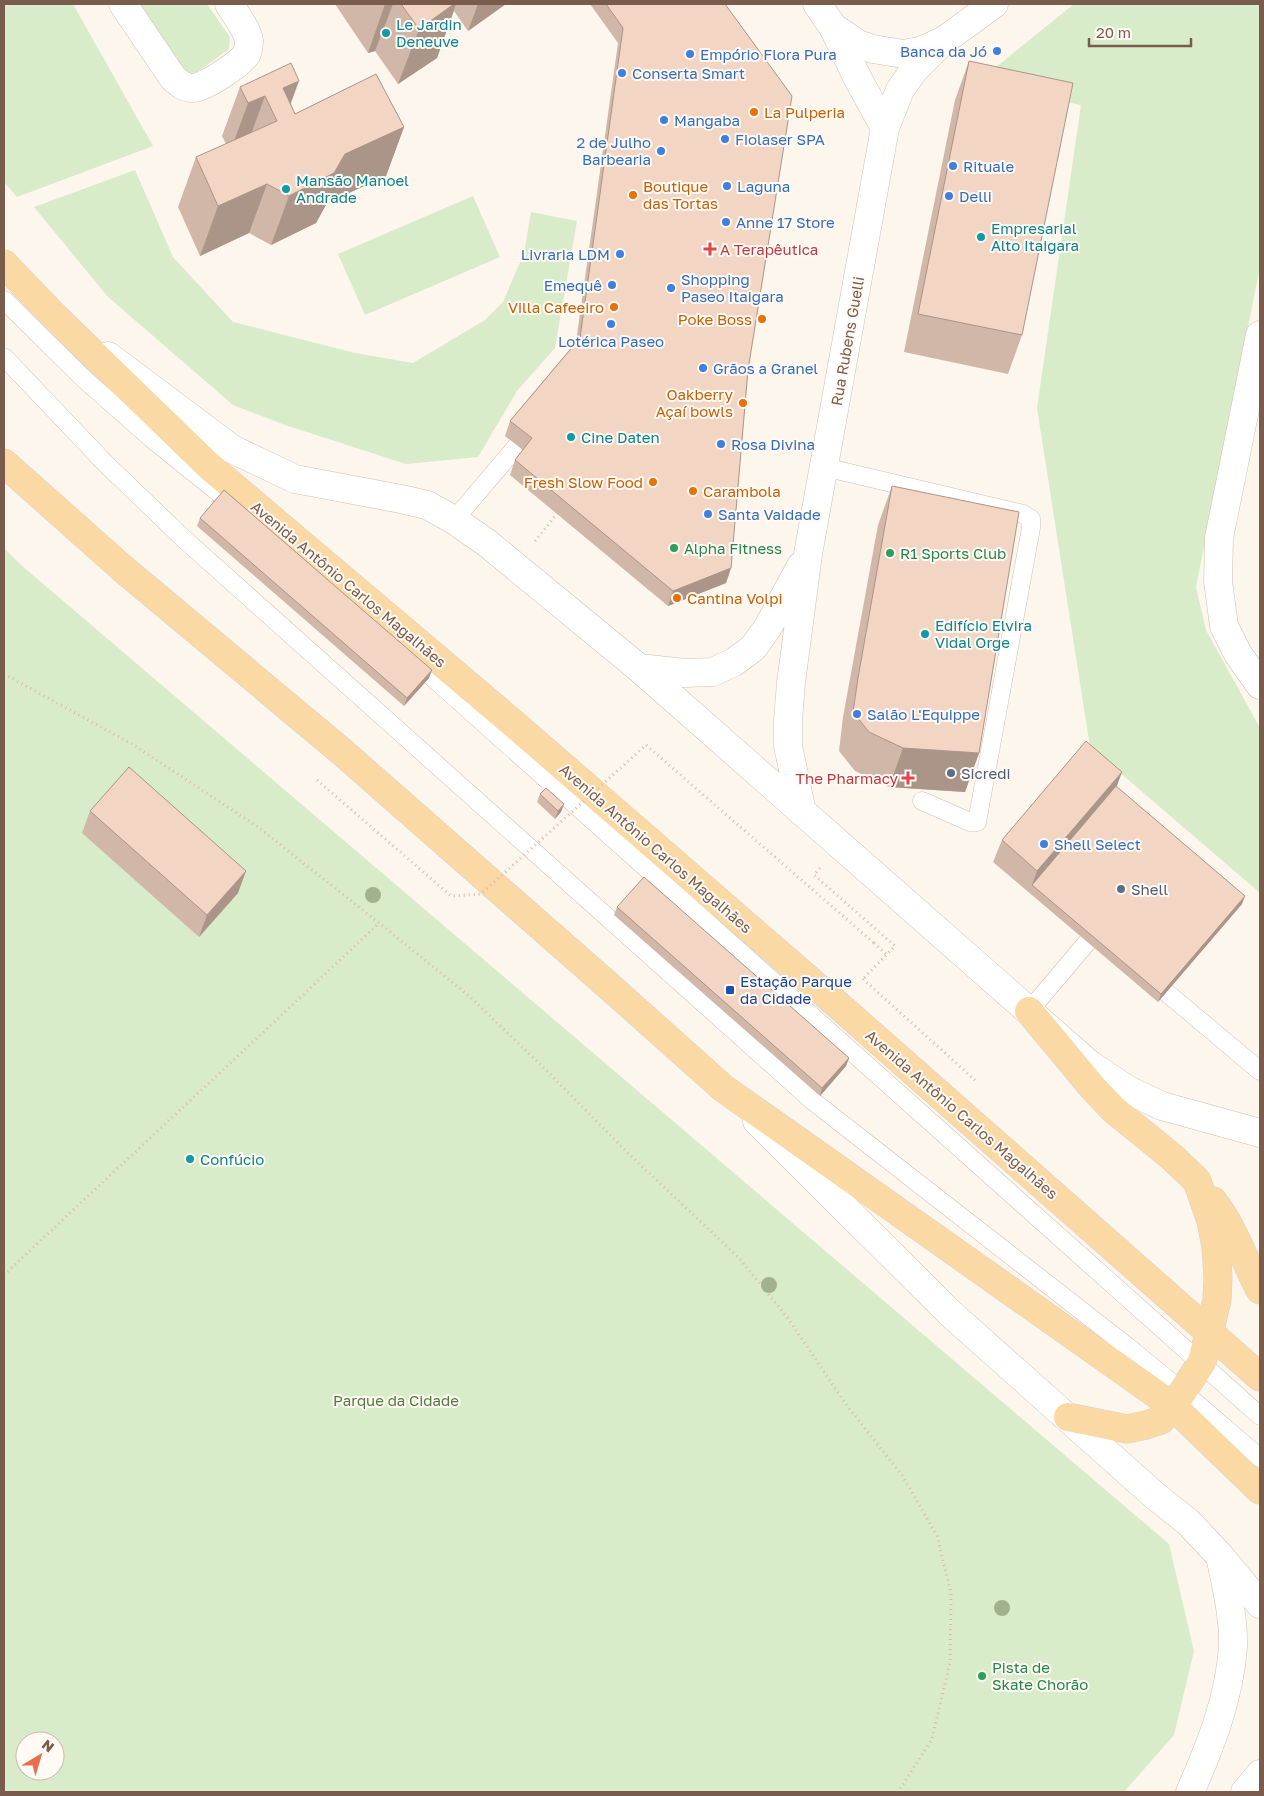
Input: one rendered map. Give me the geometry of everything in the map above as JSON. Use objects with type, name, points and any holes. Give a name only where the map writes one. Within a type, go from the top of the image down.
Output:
[{"type":"main road","name":"Avenida Antônio Carlos Magalhães","points":[[4,264],[55,317],[209,466],[514,724],[838,1005],[1260,1377]]},
{"type":"main road","points":[[4,463],[122,568],[341,752],[604,981],[723,1088],[1178,1399],[1260,1490]]},
{"type":"main road","points":[[1030,1011],[1093,1088],[1197,1181],[1222,1213],[1236,1237],[1260,1290]]},
{"type":"main road","points":[[1068,1418],[1127,1429],[1146,1426],[1161,1420],[1178,1399],[1202,1362],[1217,1300],[1218,1278],[1216,1247],[1211,1220],[1197,1181]]},
{"type":"street","points":[[123,4],[173,78],[183,87],[194,89],[204,85],[247,54],[249,42],[245,28],[228,4]]},
{"type":"street","points":[[817,4],[833,27],[858,79],[885,128]]},
{"type":"street","points":[[833,27],[858,44],[873,49],[904,54],[920,52],[943,41],[994,4]]},
{"type":"street","name":"Rua Rubens Guelli","points":[[802,812],[788,746],[788,720],[808,554],[885,128],[900,90],[914,70],[943,41]]},
{"type":"street","name":"Avenida Antônio Carlos Magalhães","points":[[55,317],[232,450],[296,479],[401,499],[427,506],[454,520],[487,543],[639,668],[1089,1064],[1128,1090],[1162,1106],[1260,1133]]},
{"type":"street","points":[[1260,335],[1219,538],[1218,581],[1224,626],[1238,654],[1260,685]]},
{"type":"street","name":"Rua Rubens Guelli","points":[[639,668],[685,674],[713,672],[734,662],[753,648],[768,627],[808,554]]},
{"type":"street","points":[[723,1088],[950,1313],[1188,1522],[1220,1556],[1260,1604]]},
{"type":"street","points":[[1190,1792],[1210,1748],[1226,1695],[1233,1645],[1228,1597],[1220,1556]]},
{"type":"street","points":[[1245,1792],[1260,1774]]},
{"type":"lane","points":[[4,300],[98,391],[152,439],[220,494],[439,683],[864,1064],[1202,1362],[1260,1416]]},
{"type":"lane","points":[[4,357],[106,464],[184,539],[814,1102],[1178,1399],[1260,1458]]},
{"type":"lane","points":[[454,520],[517,446]]},
{"type":"lane","points":[[824,467],[1024,514],[1031,519],[977,822],[970,822],[922,801]]},
{"type":"lane","points":[[1030,1011],[1095,933],[1118,952]]},
{"type":"lane","points":[[1133,964],[1260,1071]]},
{"type":"path","points":[[4,674],[132,744],[258,827],[468,995],[675,1198],[739,1258],[787,1317],[848,1408],[902,1476],[937,1536],[951,1593],[950,1663],[932,1739],[898,1792]]},
{"type":"path","points":[[317,780],[451,896],[481,894],[646,745],[886,955]]},
{"type":"path","points":[[838,1005],[895,946],[814,876],[840,845]]},
{"type":"path","points":[[4,1275],[247,1049],[379,923]]},
{"type":"green space","points":[[4,4],[73,4],[153,146],[17,197],[4,182]]},
{"type":"green space","points":[[135,4],[207,4],[230,37],[229,49],[196,73],[185,72]]},
{"type":"green space","points":[[1074,4],[1260,4],[1260,267],[1196,587],[1206,630],[1260,728],[1260,893],[1090,747],[1037,408],[1081,105],[975,84]]},
{"type":"green space","points":[[135,170],[173,257],[233,322],[355,353],[413,363],[485,320],[503,302],[524,253],[531,212],[577,221],[555,348],[517,391],[478,457],[406,464],[285,425],[233,405],[108,297],[34,207]]},
{"type":"green space","points":[[473,196],[500,257],[365,315],[338,254]]},
{"type":"green space","name":"Parque da Cidade","points":[[4,548],[21,565],[1169,1544],[1194,1651],[1174,1735],[1124,1792],[4,1792]]},
{"type":"building","points":[[401,4],[454,4],[419,29]]},
{"type":"building","name":"Shopping Paseo Itaigara","points":[[606,4],[725,4],[792,96],[748,370],[731,568],[673,591],[515,460],[532,438],[510,421],[580,338],[623,28]]},
{"type":"building","name":"Empresarial Alto Itaigara","points":[[969,61],[1073,83],[1022,335],[918,314]]},
{"type":"building","points":[[291,63],[299,81],[283,88],[295,114],[376,74],[404,127],[345,154],[334,173],[289,196],[267,184],[218,206],[196,157],[277,121],[265,96],[248,103],[240,87]]},
{"type":"building","name":"Edifício Elvira Vidal Orge","points":[[892,486],[1019,512],[979,753],[903,748],[869,732],[853,712]]},
{"type":"building","points":[[224,490],[432,670],[407,698],[200,518]]},
{"type":"building","points":[[1086,741],[1122,772],[1037,871],[1002,840]]},
{"type":"building","points":[[129,767],[246,871],[207,915],[90,811]]},
{"type":"building","points":[[1116,786],[1245,896],[1161,994],[1032,885]]},
{"type":"building","points":[[546,788],[564,804],[558,811],[540,794]]},
{"type":"building","name":"Estação Parque da Cidade","points":[[644,877],[849,1058],[822,1088],[617,907]]},
{"type":"place","name":"Le Jardin Deneuve","points":[[386,33]]},
{"type":"place","name":"Banca da Jó","points":[[997,51]]},
{"type":"place","name":"Empório Flora Pura","points":[[690,54]]},
{"type":"place","name":"Conserta Smart","points":[[622,73]]},
{"type":"place","name":"La Pulperia","points":[[754,112]]},
{"type":"place","name":"Mangaba","points":[[664,120]]},
{"type":"place","name":"Fiolaser SPA","points":[[725,139]]},
{"type":"place","name":"2 de Julho Barbearia","points":[[661,151]]},
{"type":"place","name":"Rituale","points":[[953,166]]},
{"type":"place","name":"Laguna","points":[[727,186]]},
{"type":"place","name":"Mansão Manoel Andrade","points":[[286,189]]},
{"type":"place","name":"Boutique das Tortas","points":[[633,195]]},
{"type":"place","name":"Delli","points":[[949,196]]},
{"type":"place","name":"Anne 17 Store","points":[[726,222]]},
{"type":"place","name":"Empresarial Alto Itaigara","points":[[981,237]]},
{"type":"place","name":"A Terapêutica","points":[[710,249]]},
{"type":"place","name":"Livraria LDM","points":[[620,254]]},
{"type":"place","name":"Emequê","points":[[612,285]]},
{"type":"place","name":"Shopping Paseo Itaigara","points":[[671,288]]},
{"type":"place","name":"Villa Cafeeiro","points":[[614,307]]},
{"type":"place","name":"Poke Boss","points":[[762,319]]},
{"type":"place","name":"Lotérica Paseo","points":[[611,324]]},
{"type":"place","name":"Grãos a Granel","points":[[703,368]]},
{"type":"place","name":"Oakberry Açaí bowls","points":[[743,403]]},
{"type":"place","name":"Cine Daten","points":[[571,437]]},
{"type":"place","name":"Rosa Divina","points":[[721,444]]},
{"type":"place","name":"Fresh Slow Food","points":[[653,482]]},
{"type":"place","name":"Carambola","points":[[693,491]]},
{"type":"place","name":"Santa Vaidade","points":[[708,514]]},
{"type":"place","name":"Alpha Fitness","points":[[674,548]]},
{"type":"place","name":"R1 Sports Club","points":[[890,553]]},
{"type":"place","name":"Cantina Volpi","points":[[677,598]]},
{"type":"place","name":"Edifício Elvira Vidal Orge","points":[[925,634]]},
{"type":"place","name":"Salão L'Equippe","points":[[857,714]]},
{"type":"place","name":"Sicredi","points":[[951,773]]},
{"type":"place","name":"The Pharmacy","points":[[908,778]]},
{"type":"place","name":"Shell Select","points":[[1044,844]]},
{"type":"place","name":"Shell","points":[[1121,889]]},
{"type":"place","name":"Estação Parque da Cidade","points":[[730,990]]},
{"type":"place","name":"Confúcio","points":[[190,1159]]},
{"type":"place","name":"Pista de Skate Chorão","points":[[982,1676]]}]
